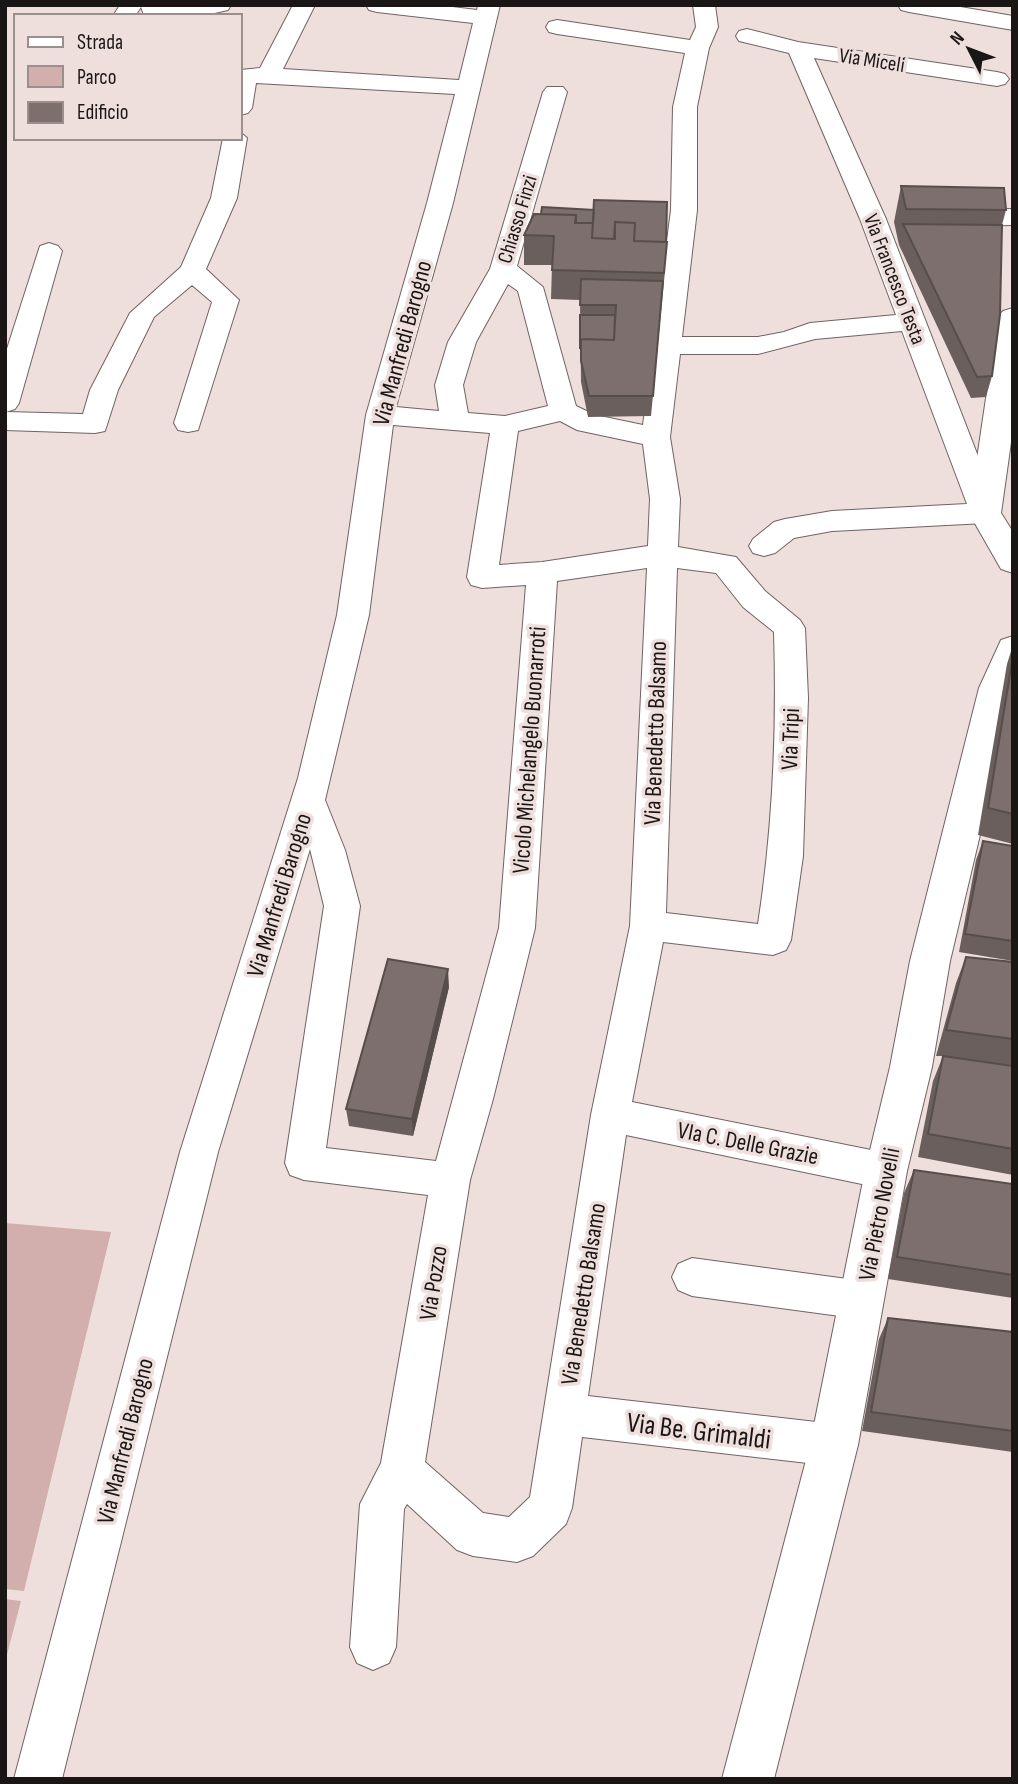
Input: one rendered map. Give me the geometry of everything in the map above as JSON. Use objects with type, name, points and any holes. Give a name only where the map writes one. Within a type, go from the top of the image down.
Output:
[{"type":"street","points":[[129,14],[145,7],[196,10],[220,5]]},
{"type":"street","points":[[268,75],[304,5]]},
{"type":"street","points":[[377,5],[488,12]]},
{"type":"street","name":"Via Benedetto Balsamo","points":[[402,1469],[473,1534],[517,1540],[550,1508],[610,1115],[648,926],[665,499],[656,437],[684,210],[685,107],[698,48],[707,27],[704,5]]},
{"type":"street","points":[[909,5],[1013,23]]},
{"type":"street","name":"Via Manfredi Barogno","points":[[38,1779],[199,1152],[309,799],[353,615],[380,415],[440,203],[488,12]]},
{"type":"street","points":[[557,27],[698,48]]},
{"type":"street","name":"Via Miceli","points":[[747,36],[797,49],[997,79]]},
{"type":"street","name":"Via Francesco Testa","points":[[797,49],[870,211],[985,513]]},
{"type":"street","points":[[242,95],[245,76],[268,75],[468,88]]},
{"type":"street","name":"Chiasso Finzi","points":[[455,421],[449,385],[459,352],[503,269],[555,92]]},
{"type":"street","points":[[5,421],[95,424],[104,390],[143,313],[192,271],[224,198],[234,140]]},
{"type":"street","points":[[955,218],[1013,217]]},
{"type":"street","points":[[5,403],[49,251]]},
{"type":"street","points":[[503,269],[530,287],[555,412]]},
{"type":"street","points":[[188,423],[226,300],[192,271]]},
{"type":"street","points":[[1013,317],[985,513],[1013,561]]},
{"type":"street","points":[[667,345],[762,347],[796,338],[810,331],[912,322]]},
{"type":"street","points":[[380,415],[505,425],[555,412],[587,423],[656,437]]},
{"type":"street","points":[[505,425],[482,577],[542,573],[662,555]]},
{"type":"street","points":[[764,546],[785,529],[832,521],[985,513]]},
{"type":"street","name":"Via Tripi","points":[[648,926],[773,940],[786,856],[792,698],[789,628],[754,599],[725,564],[662,555]]},
{"type":"street","name":"Vicolo Michelangelo Buonarroti","points":[[474,1099],[517,928],[542,573]]},
{"type":"street","name":"Via Pietro Novelli","points":[[748,1779],[834,1445],[886,1171],[911,1068],[930,961],[997,688],[1013,649]]},
{"type":"street","points":[[309,799],[328,850],[342,906],[304,1163],[450,1180]]},
{"type":"street","name":"Via Pozzo","points":[[402,1469],[450,1180],[474,1099]]},
{"type":"street","name":"VIa C. Delle Grazie","points":[[610,1115],[886,1171]]},
{"type":"street","points":[[692,1277],[862,1300]]},
{"type":"street","name":"Via Be. Grimaldi","points":[[565,1414],[834,1445]]},
{"type":"street","points":[[373,1647],[382,1504],[402,1469]]},
{"type":"green space","points":[[5,1223],[111,1232],[24,1591],[5,1589]]},
{"type":"green space","points":[[5,1599],[21,1601],[5,1662]]},
{"type":"building","points":[[901,186],[1004,188],[1006,210],[906,209]]},
{"type":"building","points":[[594,200],[667,202],[666,242],[634,241],[635,223],[615,222],[614,239],[592,238]]},
{"type":"building","points":[[542,207],[594,210],[593,223],[576,223],[576,215],[541,214]]},
{"type":"building","points":[[534,214],[576,215],[575,223],[593,223],[592,238],[615,239],[615,222],[635,223],[634,241],[667,242],[664,273],[552,270],[554,236],[524,235]]},
{"type":"building","points":[[903,224],[1002,225],[1000,315],[992,376],[977,377]]},
{"type":"building","points":[[581,279],[663,281],[653,396],[589,396],[581,361],[581,339],[614,340],[616,305],[580,305]]},
{"type":"building","points":[[580,315],[615,315],[614,340],[581,339],[580,349]]},
{"type":"building","points":[[1013,656],[1013,814],[988,808]]},
{"type":"building","points":[[983,841],[1013,846],[1013,941],[965,934]]},
{"type":"building","points":[[966,957],[1013,962],[1013,1039],[946,1030]]},
{"type":"building","points":[[388,959],[448,969],[412,1119],[346,1109]]},
{"type":"building","points":[[943,1056],[1013,1066],[1013,1149],[928,1134]]},
{"type":"building","points":[[914,1170],[1013,1184],[1013,1275],[897,1257]]},
{"type":"building","points":[[888,1318],[1013,1332],[1013,1431],[871,1412]]}]
